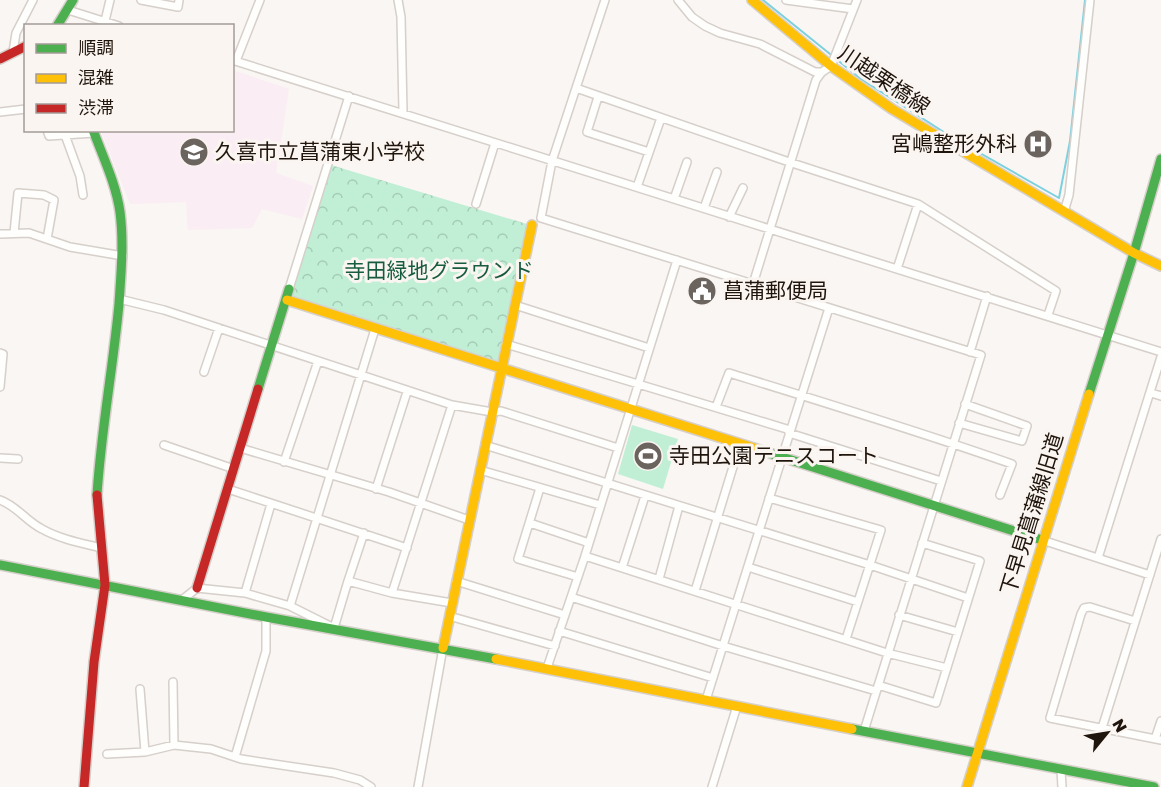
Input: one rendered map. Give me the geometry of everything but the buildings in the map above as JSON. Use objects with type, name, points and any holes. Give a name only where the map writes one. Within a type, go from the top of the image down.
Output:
[{"type":"street","points":[[13,52],[16,33],[33,0]]},
{"type":"street","points":[[58,24],[73,0]]},
{"type":"street","points":[[105,21],[110,0]]},
{"type":"street","points":[[141,0],[178,7],[179,0]]},
{"type":"street","points":[[260,0],[234,61],[403,112],[1161,352]]},
{"type":"street","points":[[398,0],[403,112]]},
{"type":"street","points":[[605,0],[552,161],[541,218],[981,355],[864,731]]},
{"type":"street","points":[[678,0],[692,17],[720,33],[760,44],[815,72],[826,69]]},
{"type":"street","name":"川越栗橋線","points":[[752,0],[826,69],[1064,212],[1161,266]]},
{"type":"street","points":[[760,7],[768,0]]},
{"type":"street","points":[[786,0],[854,9]]},
{"type":"street","points":[[753,284],[816,80],[826,69],[857,0]]},
{"type":"street","points":[[1064,212],[1069,195],[1090,0]]},
{"type":"street","points":[[68,10],[113,24]]},
{"type":"street","points":[[0,59],[24,47]]},
{"type":"street","points":[[576,88],[918,204],[1056,291],[1048,315]]},
{"type":"street","points":[[182,600],[197,588],[349,96]]},
{"type":"street","points":[[598,97],[587,132],[649,152]]},
{"type":"street","points":[[0,112],[24,109]]},
{"type":"street","points":[[638,187],[661,118]]},
{"type":"street","points":[[47,132],[49,136],[94,132],[114,185],[120,212],[123,256],[114,355],[102,438],[97,494],[105,585],[94,662],[84,787]]},
{"type":"street","points":[[65,135],[80,176],[83,195]]},
{"type":"street","points":[[476,204],[495,142]]},
{"type":"street","name":"下早見菖蒲線旧道","points":[[967,787],[1042,540],[1134,253],[1161,159]]},
{"type":"street","points":[[674,199],[687,162]]},
{"type":"street","points":[[704,208],[717,172]]},
{"type":"street","points":[[729,217],[743,188]]},
{"type":"street","points":[[14,233],[18,193],[44,195],[54,200],[47,239]]},
{"type":"street","points":[[897,269],[918,204]]},
{"type":"street","points":[[418,787],[456,581],[532,225]]},
{"type":"street","points":[[0,234],[29,233],[70,247],[123,256]]},
{"type":"street","points":[[548,668],[677,261]]},
{"type":"street","points":[[970,352],[987,296]]},
{"type":"street","points":[[119,299],[164,310],[407,392],[452,405],[492,412],[501,411],[618,448]]},
{"type":"street","points":[[287,300],[934,504],[1150,575]]},
{"type":"street","points":[[514,305],[649,348]]},
{"type":"street","points":[[706,700],[829,308]]},
{"type":"street","points":[[204,372],[219,328]]},
{"type":"street","points":[[290,606],[375,329]]},
{"type":"street","points":[[506,344],[716,407],[941,481]]},
{"type":"street","points":[[0,353],[3,354],[0,387]]},
{"type":"street","points":[[1098,558],[1161,357]]},
{"type":"street","points":[[284,462],[318,361]]},
{"type":"street","points":[[716,407],[729,373],[802,395],[1012,464],[1000,495]]},
{"type":"street","points":[[376,489],[407,392]]},
{"type":"street","points":[[1150,393],[1161,396]]},
{"type":"street","points":[[960,423],[1022,441],[1028,426],[965,404]]},
{"type":"street","points":[[392,593],[452,405]]},
{"type":"street","points":[[695,591],[740,444]]},
{"type":"street","points":[[164,445],[234,469]]},
{"type":"street","points":[[485,445],[870,565],[968,598]]},
{"type":"street","points":[[240,448],[469,520]]},
{"type":"street","points":[[0,458],[18,459]]},
{"type":"street","points":[[480,470],[600,505]]},
{"type":"street","points":[[540,488],[518,559],[578,577]]},
{"type":"street","points":[[228,489],[316,520],[407,548]]},
{"type":"street","points":[[622,568],[645,496]]},
{"type":"street","points":[[769,498],[881,530],[846,639]]},
{"type":"street","points":[[0,500],[12,504],[28,521],[43,530],[101,548]]},
{"type":"street","points":[[245,593],[272,504]]},
{"type":"street","points":[[659,579],[679,506]]},
{"type":"street","points":[[530,523],[589,543]]},
{"type":"street","points":[[334,628],[364,533]]},
{"type":"street","points":[[1102,729],[1161,539]]},
{"type":"street","points":[[571,597],[723,646],[936,703],[980,561],[921,543]]},
{"type":"street","points":[[585,556],[887,652],[946,668]]},
{"type":"street","points":[[0,565],[548,668],[1154,787]]},
{"type":"street","points":[[748,567],[858,602]]},
{"type":"street","points":[[348,581],[392,593],[452,603]]},
{"type":"street","points":[[456,581],[565,615]]},
{"type":"street","points":[[197,588],[245,593],[290,606],[334,628]]},
{"type":"street","points":[[1135,621],[1084,608],[1050,718],[1158,740],[1161,721]]},
{"type":"street","points":[[899,615],[958,632]]},
{"type":"street","points":[[235,757],[266,651],[266,616]]},
{"type":"street","points":[[449,616],[555,646]]},
{"type":"street","points":[[559,631],[713,678]]},
{"type":"street","points":[[172,682],[174,745]]},
{"type":"street","points":[[140,689],[145,752]]},
{"type":"street","points":[[712,787],[737,706]]},
{"type":"street","points":[[107,754],[145,752],[174,745],[211,749],[235,757],[334,773],[360,780],[371,787]]},
{"type":"street","points":[[1061,770],[1062,787]]},
{"type":"shaded area","name":"久喜市立菖蒲東小学校","points":[[234,70],[289,89],[276,173],[313,186],[302,219],[262,209],[252,228],[188,230],[186,202],[130,204],[101,132],[234,132]]},
{"type":"green space","name":"寺田緑地グラウンド","points":[[331,165],[527,224],[498,365],[291,297]]},
{"type":"green space","name":"寺田公園テニスコート","points":[[632,425],[678,439],[663,489],[618,474]]},
{"type":"waterway","points":[[763,0],[861,79],[950,136],[1059,198],[1070,141],[1085,0]]},
{"type":"traffic: fast","points":[[58,24],[73,0]]},
{"type":"traffic: fast","points":[[94,132],[116,191],[122,247],[119,304],[97,495]]},
{"type":"traffic: fast","points":[[1089,394],[1161,159]]},
{"type":"traffic: fast","points":[[258,389],[289,289]]},
{"type":"traffic: fast","points":[[763,451],[1042,540]]},
{"type":"traffic: fast","points":[[0,565],[496,659]]},
{"type":"traffic: fast","points":[[852,729],[1154,787]]},
{"type":"traffic: slow","points":[[752,0],[831,66],[892,109],[1134,253],[1161,266]]},
{"type":"traffic: slow","points":[[443,648],[532,225]]},
{"type":"traffic: slow","points":[[287,300],[763,451]]},
{"type":"traffic: slow","points":[[967,787],[1089,394]]},
{"type":"traffic: slow","points":[[496,659],[852,729]]},
{"type":"traffic: jam","points":[[0,59],[24,47]]},
{"type":"traffic: jam","points":[[197,588],[258,389]]},
{"type":"traffic: jam","points":[[84,787],[94,662],[105,585],[97,495]]},
{"type":"place","name":"宮嶋整形外科","points":[[1038,144]]},
{"type":"place","name":"久喜市立菖蒲東小学校","points":[[194,152]]},
{"type":"place","name":"菖蒲郵便局","points":[[702,291]]},
{"type":"place","name":"寺田公園テニスコート","points":[[648,456]]}]
